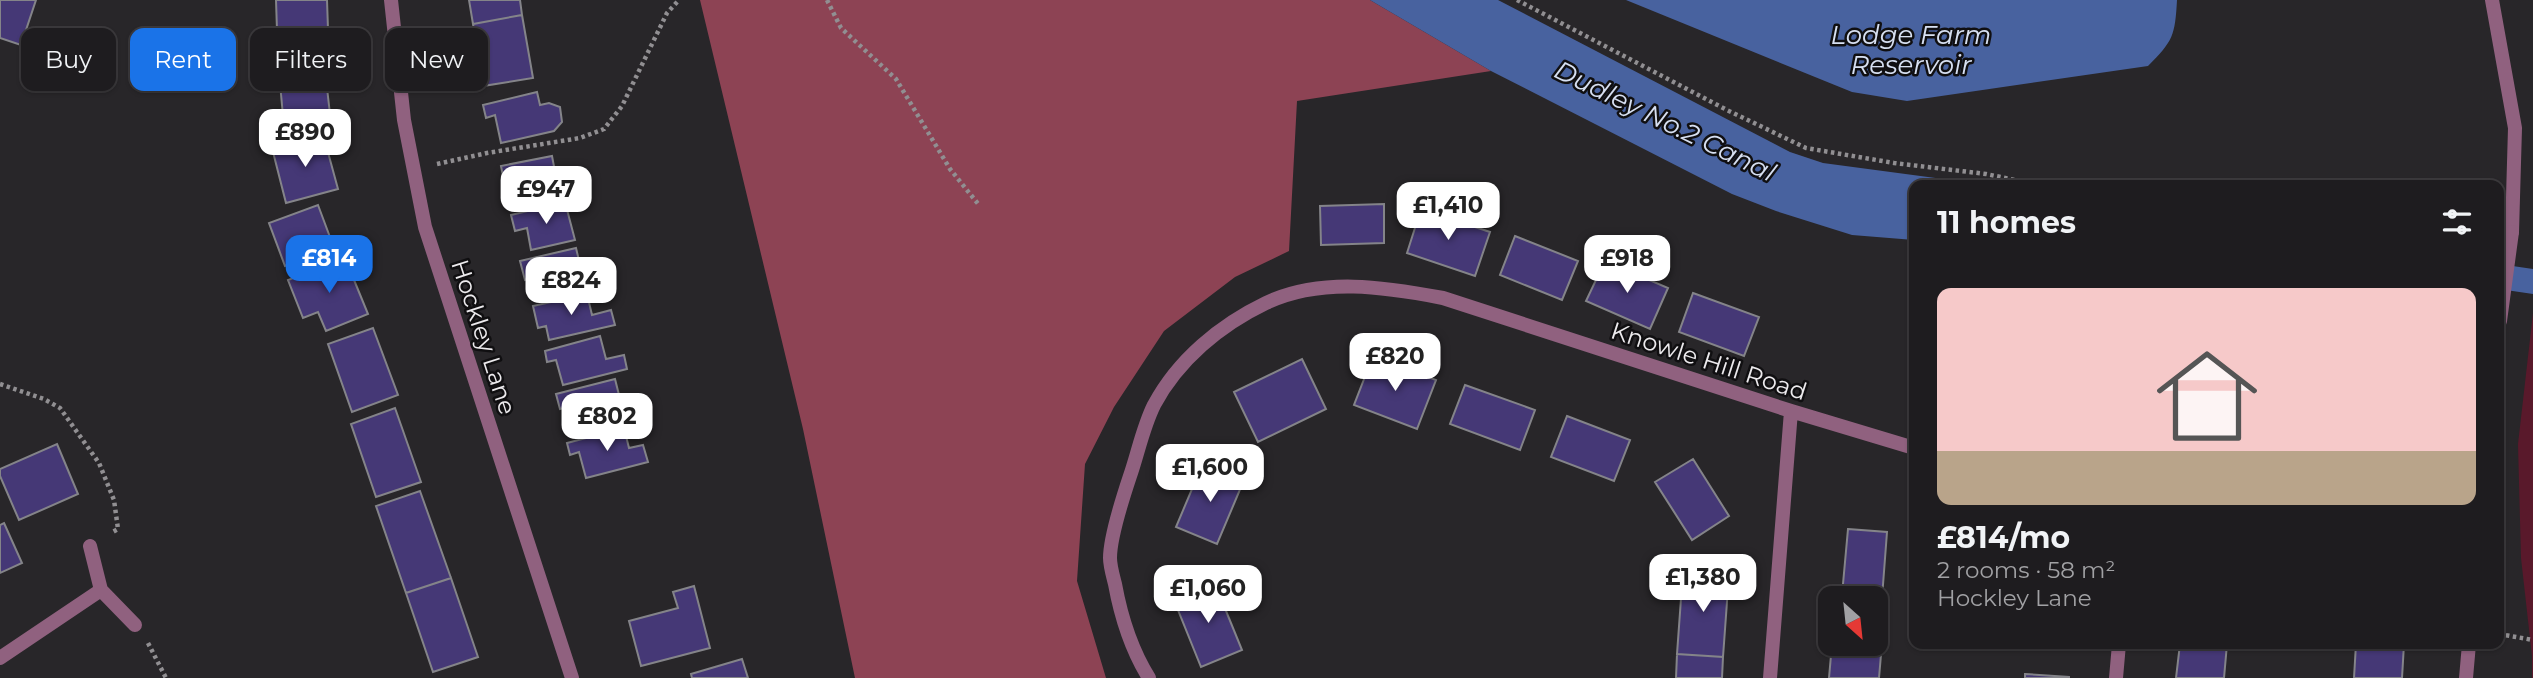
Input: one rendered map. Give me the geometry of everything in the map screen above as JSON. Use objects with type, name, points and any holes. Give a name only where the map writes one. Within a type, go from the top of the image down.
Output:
[{"type":"street","name":"Hockley Lane","points":[[391,0],[404,120],[425,227],[572,678]]},
{"type":"street","points":[[2491,0],[2515,128],[2512,232],[2504,291]]},
{"type":"street","name":"Knowle Hill Road","points":[[1149,678],[1140,664],[1122,617],[1110,558],[1120,504],[1153,407],[1169,383],[1194,350],[1266,303],[1314,289],[1385,287],[1443,298],[1909,446]]},
{"type":"street","points":[[1770,678],[1791,411]]},
{"type":"street","points":[[90,546],[101,590],[135,625]]},
{"type":"street","points":[[0,658],[101,590]]},
{"type":"street","points":[[2116,678],[2119,649]]},
{"type":"street","points":[[2466,678],[2469,649]]},
{"type":"path","points":[[414,169],[487,153],[580,138],[604,129],[622,106],[667,13],[679,0]]},
{"type":"path","points":[[827,0],[841,27],[896,79],[950,169],[979,205]]},
{"type":"path","points":[[1517,0],[1727,110],[1806,148],[2015,180]]},
{"type":"path","points":[[0,384],[44,399],[60,408],[99,463],[114,500],[118,529],[90,546]]},
{"type":"path","points":[[135,625],[154,650],[166,678]]},
{"type":"path","points":[[2504,635],[2533,640]]},
{"type":"shaded area","points":[[700,0],[1370,0],[1491,71],[1297,101],[1289,251],[1235,277],[1164,331],[1114,407],[1085,464],[1077,581],[1106,678],[855,678],[803,429]]},
{"type":"shaded area","points":[[2533,313],[2532,678],[2521,558],[2518,444]]},
{"type":"water","name":"Dudley No.2 Canal","points":[[1370,0],[1498,0],[1790,152],[1823,163],[1950,180],[1909,180],[1909,240],[1852,235],[1732,194],[1491,71]]},
{"type":"water","name":"Lodge Farm Reservoir","points":[[1626,0],[2177,0],[2174,30],[2168,44],[2148,66],[1907,101],[1852,92]]},
{"type":"water","points":[[2504,265],[2533,269],[2533,294],[2504,290]]},
{"type":"building","points":[[0,0],[36,0],[27,28],[21,28],[21,45],[0,38]]},
{"type":"building","points":[[276,0],[327,0],[328,28],[277,28]]},
{"type":"building","points":[[469,0],[520,0],[522,15],[473,24]]},
{"type":"building","points":[[522,15],[533,78],[488,85],[488,28],[474,28],[473,24]]},
{"type":"building","points":[[281,91],[327,91],[331,123],[284,127]]},
{"type":"building","points":[[537,92],[540,105],[549,103],[560,107],[562,122],[554,131],[501,143],[495,115],[486,118],[483,105]]},
{"type":"building","points":[[323,134],[338,189],[286,203],[272,148]]},
{"type":"building","points":[[552,156],[556,177],[579,172],[583,191],[514,206],[510,185],[505,186],[501,166]]},
{"type":"building","points":[[565,202],[575,240],[531,250],[527,228],[515,231],[511,215]]},
{"type":"building","points":[[1384,204],[1384,243],[1321,245],[1320,206]]},
{"type":"building","points":[[318,205],[334,248],[285,266],[269,223]]},
{"type":"building","points":[[1421,209],[1490,232],[1475,276],[1407,253]]},
{"type":"building","points":[[1515,236],[1578,261],[1562,300],[1500,275]]},
{"type":"building","points":[[576,248],[581,269],[598,265],[602,282],[539,296],[535,277],[525,280],[520,261]]},
{"type":"building","points":[[345,258],[368,314],[326,331],[318,312],[303,318],[288,280]]},
{"type":"building","points":[[1605,261],[1668,288],[1650,329],[1586,301]]},
{"type":"building","points":[[1693,293],[1759,317],[1744,356],[1679,332]]},
{"type":"building","points":[[587,294],[592,315],[611,310],[615,325],[549,340],[546,326],[538,328],[533,306]]},
{"type":"building","points":[[373,328],[398,395],[352,412],[328,344]]},
{"type":"building","points":[[600,336],[606,359],[624,355],[627,369],[563,385],[556,360],[547,362],[545,351]]},
{"type":"building","points":[[1373,356],[1436,380],[1417,429],[1354,405]]},
{"type":"building","points":[[1302,359],[1326,409],[1258,442],[1234,392]]},
{"type":"building","points":[[615,379],[621,403],[637,399],[641,417],[574,434],[568,407],[560,409],[556,394]]},
{"type":"building","points":[[1465,385],[1535,410],[1520,450],[1450,424]]},
{"type":"building","points":[[395,408],[421,482],[376,497],[351,424]]},
{"type":"building","points":[[1567,416],[1630,440],[1614,481],[1551,457]]},
{"type":"building","points":[[624,428],[629,448],[643,445],[648,462],[586,478],[579,452],[570,455],[567,443]]},
{"type":"building","points":[[57,444],[78,494],[19,520],[0,476],[0,469]]},
{"type":"building","points":[[1693,459],[1729,516],[1692,540],[1655,482]]},
{"type":"building","points":[[1203,463],[1244,480],[1217,544],[1176,527]]},
{"type":"building","points":[[420,491],[451,578],[406,593],[376,506]]},
{"type":"building","points":[[4,523],[22,563],[0,573],[0,525]]},
{"type":"building","points":[[1848,529],[1887,532],[1883,586],[1843,586]]},
{"type":"building","points":[[1683,571],[1729,574],[1723,657],[1677,654]]},
{"type":"building","points":[[451,578],[478,657],[433,672],[406,593]]},
{"type":"building","points":[[1215,584],[1242,650],[1201,667],[1174,600]]},
{"type":"building","points":[[694,586],[710,648],[641,666],[629,621],[678,608],[673,592]]},
{"type":"building","points":[[2179,649],[2227,649],[2224,678],[2176,678]]},
{"type":"building","points":[[2356,649],[2404,649],[2402,678],[2354,678]]},
{"type":"building","points":[[1677,654],[1723,657],[1722,678],[1676,678]]},
{"type":"building","points":[[1831,656],[1881,656],[1879,678],[1829,678]]},
{"type":"building","points":[[742,659],[748,678],[692,678],[691,674]]},
{"type":"building","points":[[2025,674],[2069,677],[2069,678],[2025,678]]}]
